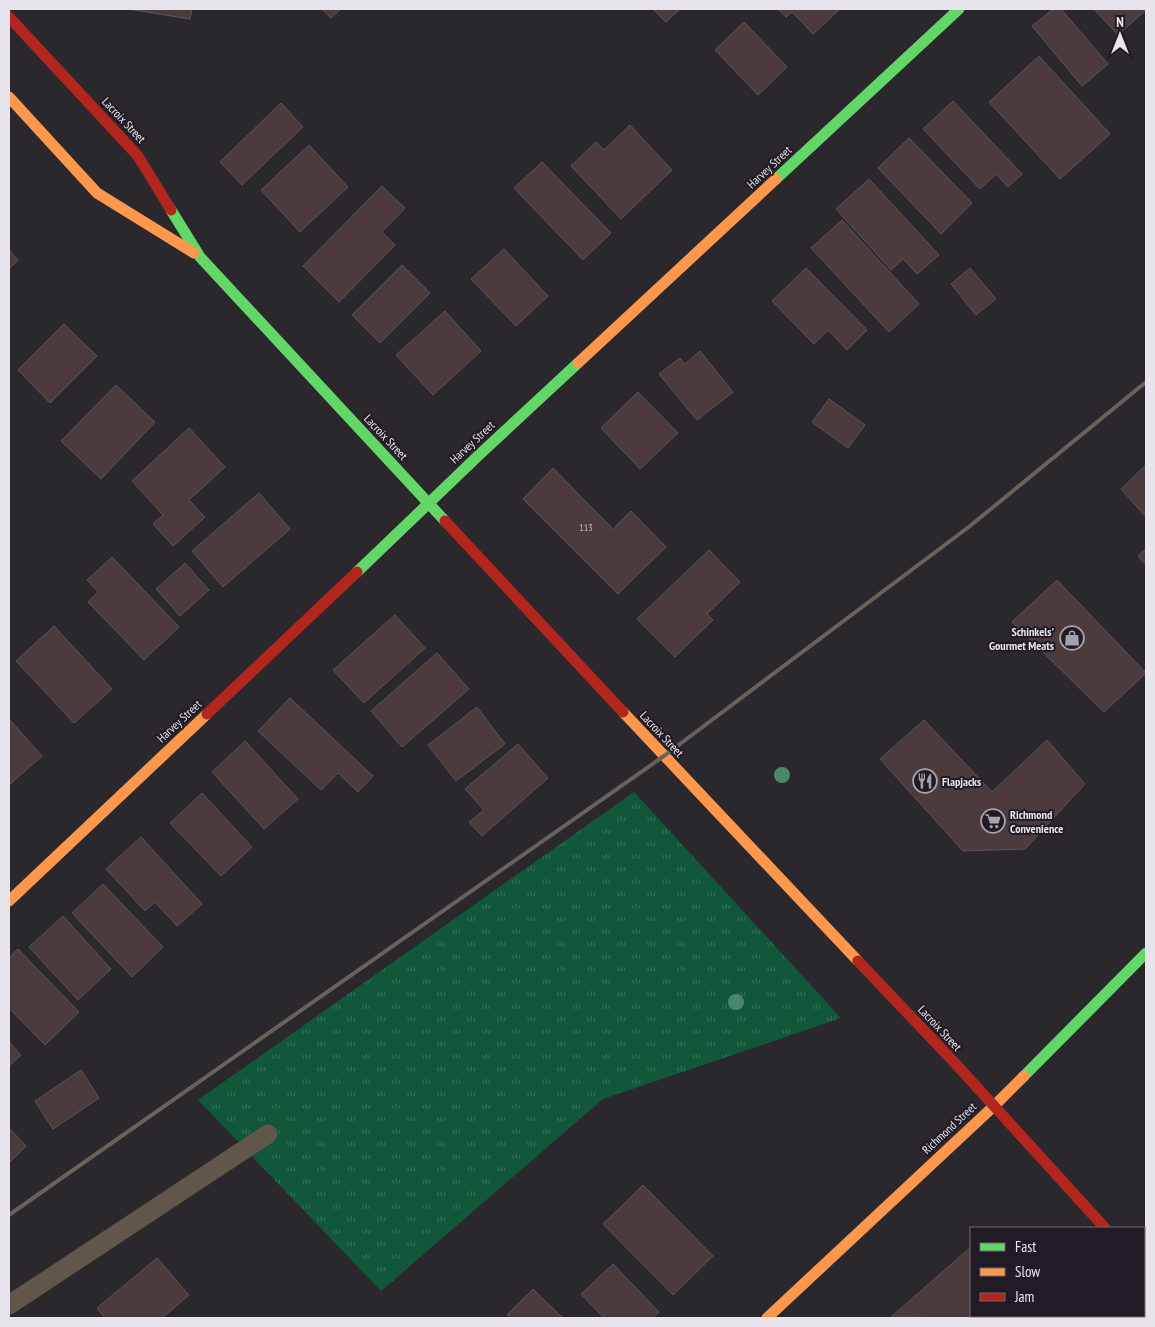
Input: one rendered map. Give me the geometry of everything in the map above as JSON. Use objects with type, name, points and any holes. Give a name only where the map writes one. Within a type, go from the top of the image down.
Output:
[{"type":"main road","name":"Harvey Street","points":[[9,900],[429,503],[959,9]]},
{"type":"main road","name":"Lacroix Street","points":[[9,17],[138,156],[200,257],[684,777],[954,1062],[1104,1227]]},
{"type":"main road","name":"Lacroix Street","points":[[9,97],[97,193],[200,257]]},
{"type":"main road","name":"Richmond Street","points":[[766,1318],[994,1106],[1146,953]]},
{"type":"lane","points":[[9,1305],[268,1134]]},
{"type":"green space","points":[[634,792],[841,1018],[603,1099],[381,1291],[198,1100]]},
{"type":"building","points":[[128,9],[192,9],[190,19]]},
{"type":"building","points":[[322,9],[341,9],[331,18]]},
{"type":"building","points":[[653,9],[680,9],[666,22]]},
{"type":"building","points":[[778,9],[840,9],[813,34],[792,12],[786,17]]},
{"type":"building","points":[[1053,9],[1061,9],[1108,64],[1082,86],[1032,26]]},
{"type":"building","points":[[1094,9],[1146,9],[1146,10],[1118,35]]},
{"type":"building","points":[[744,22],[787,67],[758,95],[715,50]]},
{"type":"building","points":[[1039,56],[1110,134],[1060,179],[989,102]]},
{"type":"building","points":[[953,101],[1022,174],[1008,187],[996,174],[980,189],[923,129]]},
{"type":"building","points":[[281,103],[303,127],[242,185],[220,162]]},
{"type":"building","points":[[630,125],[672,170],[621,219],[571,166],[596,142],[604,150]]},
{"type":"building","points":[[909,138],[972,203],[941,234],[878,168]]},
{"type":"building","points":[[309,145],[348,187],[300,232],[261,190]]},
{"type":"building","points":[[542,162],[611,233],[583,260],[514,188]]},
{"type":"building","points":[[869,179],[939,255],[917,274],[903,259],[891,270],[836,209]]},
{"type":"building","points":[[382,186],[405,208],[382,232],[395,245],[339,302],[303,266]]},
{"type":"building","points":[[842,220],[919,304],[889,332],[811,248]]},
{"type":"building","points":[[504,249],[548,296],[516,326],[471,279]]},
{"type":"building","points":[[9,250],[18,260],[9,269]]},
{"type":"building","points":[[402,265],[430,293],[380,343],[352,315]]},
{"type":"building","points":[[806,268],[867,330],[847,350],[828,330],[814,344],[772,301]]},
{"type":"building","points":[[970,268],[996,299],[976,315],[951,284]]},
{"type":"building","points":[[445,311],[481,351],[433,395],[396,355]]},
{"type":"building","points":[[64,324],[97,356],[50,403],[18,370]]},
{"type":"building","points":[[700,351],[733,392],[697,420],[659,374],[680,358],[685,364]]},
{"type":"building","points":[[116,385],[155,422],[101,479],[61,441]]},
{"type":"building","points":[[638,392],[678,433],[640,469],[601,428]]},
{"type":"building","points":[[829,399],[865,425],[848,448],[812,422]]},
{"type":"building","points":[[189,428],[225,467],[189,500],[205,517],[173,546],[153,524],[163,515],[132,481]]},
{"type":"building","points":[[1146,465],[1146,517],[1121,489]]},
{"type":"building","points":[[553,468],[613,529],[631,511],[666,547],[618,594],[523,499]]},
{"type":"building","points":[[259,493],[290,529],[223,587],[192,551]]},
{"type":"building","points":[[1146,549],[1146,565],[1138,556]]},
{"type":"building","points":[[709,550],[740,582],[707,614],[713,620],[675,657],[637,619]]},
{"type":"building","points":[[112,557],[179,627],[144,660],[88,602],[98,592],[87,580]]},
{"type":"building","points":[[185,563],[209,590],[180,616],[156,589]]},
{"type":"building","points":[[1057,580],[1146,673],[1104,712],[1012,622]]},
{"type":"building","points":[[395,615],[425,648],[364,703],[333,670]]},
{"type":"building","points":[[54,626],[112,689],[74,723],[16,661]]},
{"type":"building","points":[[437,653],[469,689],[402,747],[371,711]]},
{"type":"building","points":[[290,698],[373,776],[358,792],[338,773],[321,790],[258,731]]},
{"type":"building","points":[[477,707],[505,744],[456,781],[428,745]]},
{"type":"building","points":[[9,719],[42,756],[9,785]]},
{"type":"building","points":[[924,720],[992,792],[1047,740],[1085,784],[1025,849],[963,851],[880,759]]},
{"type":"building","points":[[245,741],[298,799],[264,829],[212,772]]},
{"type":"building","points":[[518,744],[548,778],[482,836],[469,822],[484,810],[465,789]]},
{"type":"building","points":[[202,793],[252,847],[221,876],[170,823]]},
{"type":"building","points":[[141,837],[202,904],[177,926],[155,902],[145,911],[106,869]]},
{"type":"building","points":[[103,884],[163,947],[132,977],[72,913]]},
{"type":"building","points":[[63,916],[111,969],[78,1000],[29,947]]},
{"type":"building","points":[[18,949],[79,1012],[45,1045],[9,1008],[9,958]]},
{"type":"building","points":[[9,1042],[21,1055],[9,1066]]},
{"type":"building","points":[[81,1070],[99,1098],[53,1129],[35,1101]]},
{"type":"building","points":[[9,1128],[26,1146],[9,1163]]},
{"type":"building","points":[[643,1185],[713,1256],[673,1295],[603,1224]]},
{"type":"building","points":[[970,1248],[970,1317],[996,1317],[995,1318],[891,1317]]},
{"type":"building","points":[[157,1258],[189,1295],[162,1318],[105,1318],[97,1308]]},
{"type":"building","points":[[613,1264],[659,1312],[653,1318],[604,1318],[581,1294]]},
{"type":"building","points":[[533,1289],[563,1318],[510,1318],[507,1315]]},
{"type":"railway","points":[[9,1215],[664,756],[970,526],[1146,382]]},
{"type":"traffic: fast","points":[[776,179],[959,9]]},
{"type":"traffic: fast","points":[[171,210],[200,257],[445,521]]},
{"type":"traffic: fast","points":[[357,572],[578,363]]},
{"type":"traffic: fast","points":[[1024,1076],[1146,953]]},
{"type":"traffic: slow","points":[[9,97],[97,193],[194,253]]},
{"type":"traffic: slow","points":[[578,363],[776,179]]},
{"type":"traffic: slow","points":[[623,712],[858,961]]},
{"type":"traffic: slow","points":[[9,901],[207,714]]},
{"type":"traffic: slow","points":[[767,1318],[1024,1076]]},
{"type":"traffic: jam","points":[[9,17],[138,156],[171,210]]},
{"type":"traffic: jam","points":[[445,521],[623,712]]},
{"type":"traffic: jam","points":[[207,714],[357,572]]},
{"type":"traffic: jam","points":[[858,961],[954,1062],[1104,1227]]},
{"type":"place","name":"Schinkels' Gourmet Meats","points":[[1072,638]]},
{"type":"place","name":"Flapjacks","points":[[925,781]]},
{"type":"place","name":"Richmond Convenience","points":[[993,821]]}]
